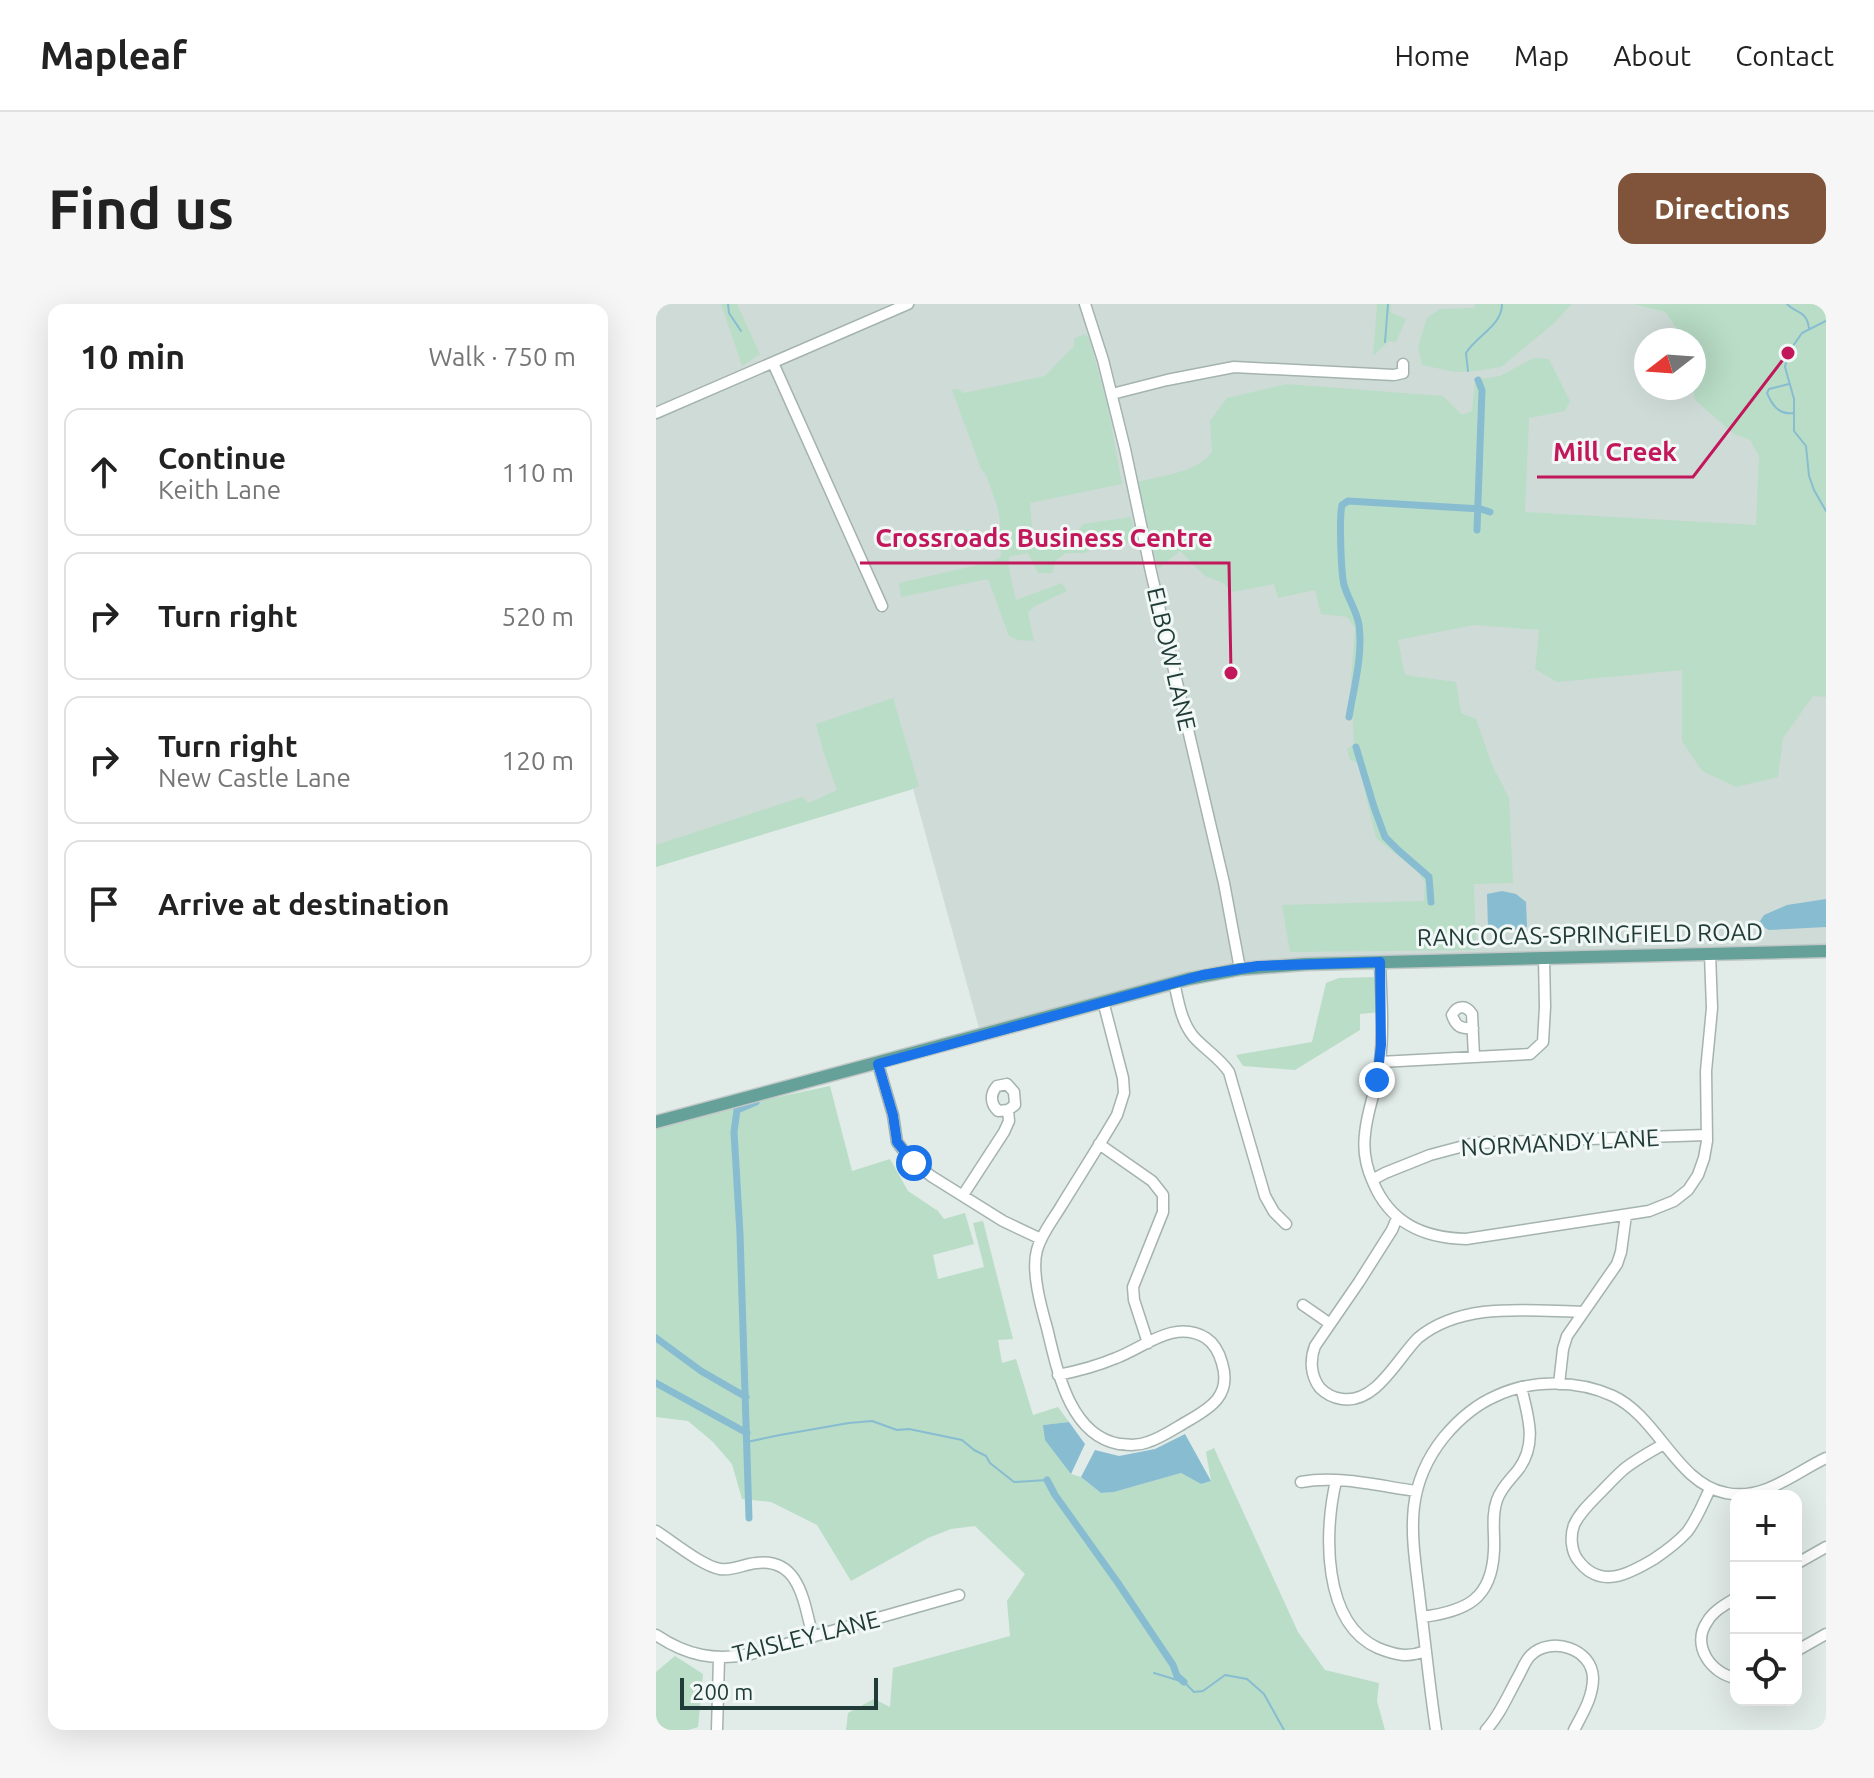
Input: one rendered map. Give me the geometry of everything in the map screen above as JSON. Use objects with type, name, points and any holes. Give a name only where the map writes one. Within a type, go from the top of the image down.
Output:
[{"type":"main road","name":"RANCOCAS-SPRINGFIELD ROAD","points":[[656,1122],[1174,982],[1240,969],[1306,964],[1826,951]]},
{"type":"street","points":[[656,413],[908,304]]},
{"type":"street","name":"ELBOW LANE","points":[[1085,304],[1112,394],[1137,500],[1224,883],[1240,969]]},
{"type":"street","points":[[773,363],[882,606]]},
{"type":"street","points":[[1112,394],[1234,367],[1394,375],[1403,373],[1403,364]]},
{"type":"street","points":[[1380,962],[1380,1062],[1364,1135],[1365,1155],[1372,1180],[1397,1218],[1409,1226],[1427,1233],[1466,1239],[1649,1211],[1666,1206],[1688,1190],[1702,1166],[1706,1135],[1706,1071],[1712,1008],[1710,954]]},
{"type":"street","points":[[1380,1062],[1530,1054],[1543,1042],[1544,958]]},
{"type":"street","points":[[1174,982],[1192,1035],[1229,1072],[1265,1196],[1286,1224]]},
{"type":"street","points":[[1058,1375],[1092,1368],[1162,1335],[1190,1331],[1213,1344],[1226,1374],[1224,1389],[1208,1410],[1148,1443],[1133,1446],[1105,1441],[1092,1434],[1079,1417],[1058,1375],[1045,1322],[1036,1253],[1041,1239],[1117,1115],[1124,1093],[1103,1001]]},
{"type":"street","points":[[1473,1028],[1474,1057]]},
{"type":"street","points":[[878,1064],[893,1115],[897,1142],[904,1153],[920,1168],[1003,1221],[1041,1239]]},
{"type":"street","points":[[963,1195],[1006,1128],[1008,1110]]},
{"type":"street","name":"NORMANDY LANE","points":[[1372,1180],[1430,1155],[1475,1143],[1706,1135]]},
{"type":"street","points":[[1099,1144],[1152,1181],[1163,1195],[1163,1212],[1133,1287],[1148,1343]]},
{"type":"street","points":[[1559,1384],[1565,1342],[1617,1264],[1626,1215]]},
{"type":"street","points":[[1397,1218],[1359,1282],[1318,1340],[1311,1357],[1318,1384],[1338,1399],[1365,1397],[1424,1333],[1454,1318],[1494,1311],[1583,1312]]},
{"type":"street","points":[[1303,1305],[1329,1323]]},
{"type":"street","points":[[1436,1730],[1412,1522],[1416,1491],[1432,1454],[1458,1420],[1475,1408],[1493,1397],[1521,1387],[1559,1384],[1605,1393],[1638,1413],[1688,1471],[1710,1489],[1732,1494],[1760,1492],[1826,1458]]},
{"type":"street","points":[[1422,1617],[1454,1612],[1466,1606],[1477,1598],[1488,1580],[1494,1552],[1495,1505],[1503,1488],[1526,1459],[1530,1442],[1530,1425],[1521,1387]]},
{"type":"street","points":[[1664,1444],[1623,1470],[1581,1514],[1571,1538],[1576,1557],[1585,1568],[1596,1575],[1609,1577],[1628,1574],[1645,1565],[1688,1531],[1710,1489]]},
{"type":"street","points":[[1301,1482],[1315,1479],[1416,1491]]},
{"type":"street","points":[[1336,1481],[1329,1555],[1337,1597],[1352,1628],[1374,1646],[1390,1653],[1411,1655],[1425,1651]]},
{"type":"street","points":[[656,1531],[709,1566],[732,1569],[766,1562],[782,1566],[799,1585],[813,1637]]},
{"type":"street","points":[[1800,1562],[1826,1547]]},
{"type":"street","name":"TAISLEY LANE","points":[[656,1635],[696,1655],[719,1658],[751,1654],[959,1595]]},
{"type":"street","points":[[1730,1602],[1706,1622],[1701,1643],[1714,1668],[1730,1677]]},
{"type":"street","points":[[1802,1648],[1826,1634]]},
{"type":"street","points":[[1486,1730],[1529,1657],[1539,1649],[1558,1646],[1582,1655],[1592,1673],[1589,1702],[1574,1730]]},
{"type":"street","points":[[717,1730],[719,1658]]},
{"type":"shaded area","points":[[656,304],[1632,304],[1665,312],[1676,328],[1634,328],[1634,400],[1706,400],[1706,396],[1756,431],[1826,689],[1826,951],[1258,966],[981,1035],[912,785],[656,863]]},
{"type":"green space","points":[[721,304],[737,304],[760,354],[742,366]]},
{"type":"green space","points":[[1377,304],[1391,304],[1390,312],[1406,319],[1396,342],[1389,341],[1373,356]]},
{"type":"green space","points":[[1475,304],[1572,304],[1552,325],[1501,367],[1455,372],[1422,365],[1418,347],[1427,318],[1440,309],[1474,308]]},
{"type":"green space","points":[[1632,304],[1826,304],[1826,697],[1813,696],[1783,738],[1778,777],[1736,787],[1702,771],[1682,741],[1682,670],[1557,682],[1535,669],[1539,630],[1474,625],[1398,640],[1405,675],[1456,682],[1461,713],[1476,719],[1492,765],[1509,798],[1513,883],[1474,884],[1476,950],[1290,952],[1282,905],[1424,901],[1425,882],[1417,871],[1376,838],[1358,763],[1350,760],[1347,749],[1354,744],[1351,680],[1355,628],[1347,617],[1321,614],[1315,590],[1278,598],[1274,584],[1232,592],[1223,583],[1205,576],[1180,551],[1158,569],[1138,482],[1178,472],[1205,459],[1212,452],[1210,421],[1227,398],[1287,384],[1443,396],[1462,415],[1472,411],[1475,380],[1500,376],[1534,358],[1549,359],[1570,401],[1565,411],[1529,418],[1525,512],[1756,525],[1759,456],[1750,440],[1734,434],[1695,400],[1706,400],[1706,328],[1676,328],[1665,312]]},
{"type":"green space","points":[[1084,334],[1089,338],[1108,407],[1122,484],[1030,503],[1033,537],[1047,545],[1072,539],[1083,524],[1131,517],[1137,539],[1118,547],[1102,542],[1085,553],[1066,553],[1057,559],[1052,573],[1038,573],[1028,553],[1009,557],[1016,600],[1062,583],[1067,591],[1033,607],[1028,613],[1034,641],[1009,636],[988,579],[901,597],[899,583],[1001,557],[997,505],[952,390],[958,389],[964,393],[1045,376],[1074,346],[1074,339]]},
{"type":"green space","points":[[893,698],[919,786],[656,867],[656,845],[802,797],[809,803],[837,790],[816,724]]},
{"type":"green space","points":[[1380,977],[1380,1012],[1360,1014],[1360,1030],[1295,1070],[1243,1066],[1236,1055],[1312,1042],[1326,983],[1339,978]]},
{"type":"green space","points":[[830,1086],[852,1171],[890,1159],[908,1191],[938,1211],[944,1219],[965,1213],[974,1244],[933,1255],[938,1279],[984,1267],[973,1223],[983,1221],[1013,1339],[998,1340],[1002,1363],[1016,1359],[1033,1415],[1058,1407],[1069,1422],[1043,1425],[1071,1474],[1081,1477],[1101,1493],[1181,1473],[1201,1484],[1211,1481],[1206,1452],[1214,1448],[1298,1632],[1325,1670],[1379,1683],[1377,1701],[1385,1730],[846,1730],[848,1713],[874,1699],[890,1707],[893,1668],[1010,1636],[1007,1601],[1025,1574],[975,1526],[951,1529],[928,1538],[851,1581],[817,1525],[771,1502],[742,1499],[732,1464],[713,1442],[688,1421],[656,1417],[656,1128]]},
{"type":"green space","points":[[675,1656],[703,1674],[698,1727],[656,1730],[656,1672]]},
{"type":"water","points":[[1502,891],[1516,894],[1526,902],[1527,927],[1519,930],[1488,928],[1487,894]]},
{"type":"water","points":[[1826,899],[1826,927],[1769,930],[1760,921],[1764,915],[1787,905]]},
{"type":"water","points":[[1069,1422],[1085,1444],[1071,1474],[1045,1440],[1043,1425]]},
{"type":"water","points":[[1185,1434],[1211,1481],[1201,1484],[1181,1473],[1101,1493],[1081,1477],[1095,1450],[1119,1456],[1155,1449]]},
{"type":"waterway","points":[[728,304],[729,313],[741,331]]},
{"type":"waterway","points":[[1385,342],[1388,304]]},
{"type":"waterway","points":[[1468,371],[1466,353],[1494,324],[1502,304]]},
{"type":"waterway","points":[[1787,304],[1803,315],[1809,328]]},
{"type":"waterway","points":[[1826,321],[1802,333],[1788,353],[1785,367],[1794,399],[1794,431],[1806,446],[1809,476],[1826,511]]},
{"type":"waterway","points":[[1477,530],[1482,390],[1478,380]]},
{"type":"waterway","points":[[1789,384],[1769,389],[1767,393],[1777,408],[1793,413]]},
{"type":"waterway","points":[[1349,717],[1360,636],[1358,620],[1343,578],[1342,505],[1348,501],[1490,512]]},
{"type":"waterway","points":[[1356,747],[1385,837],[1429,877],[1431,902]]},
{"type":"waterway","points":[[749,1518],[734,1132],[737,1110],[756,1102]]},
{"type":"waterway","points":[[656,1338],[701,1371],[746,1397]]},
{"type":"waterway","points":[[656,1383],[747,1433]]},
{"type":"waterway","points":[[747,1442],[872,1421],[897,1430],[909,1429],[962,1440],[986,1456],[990,1463],[1014,1482],[1047,1480]]},
{"type":"waterway","points":[[1047,1480],[1173,1665],[1177,1676],[1184,1682]]},
{"type":"waterway","points":[[1154,1673],[1184,1682],[1194,1692],[1203,1691],[1225,1675],[1247,1679],[1264,1694],[1284,1730]]},
{"type":"place","name":"Mill Creek","points":[[1788,353]]},
{"type":"place","name":"Crossroads Business Centre","points":[[1231,673]]},
{"type":"route","points":[[914,1163],[897,1142],[893,1115],[878,1064],[1157,986],[1220,972],[1258,966],[1380,962],[1381,1045],[1377,1080]]}]
